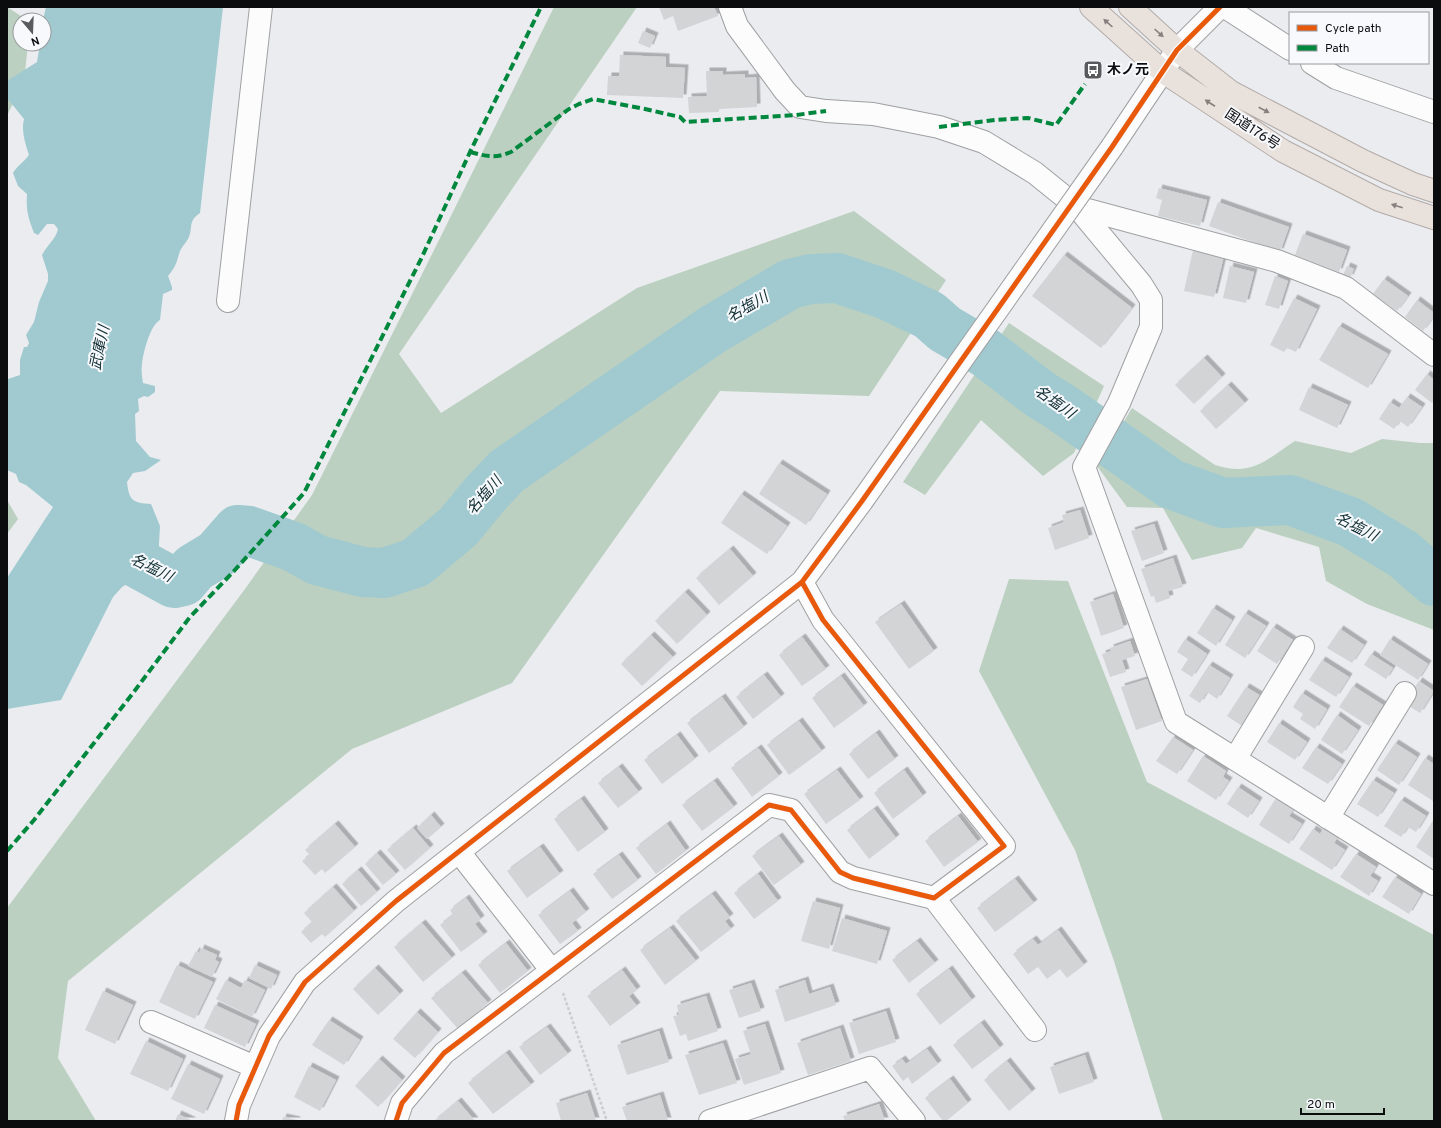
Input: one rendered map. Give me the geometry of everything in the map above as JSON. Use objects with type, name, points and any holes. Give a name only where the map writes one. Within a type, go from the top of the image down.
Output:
[{"type":"highway","name":"国道176号","points":[[1090,7],[1162,71],[1283,151],[1379,200],[1434,218]]},
{"type":"highway","name":"国道176号","points":[[1130,7],[1177,50],[1231,92],[1363,162],[1413,184],[1434,191]]},
{"type":"street","points":[[228,301],[261,7]]},
{"type":"street","points":[[730,7],[738,26],[785,91],[800,107],[826,111],[873,114],[939,127],[984,142],[1035,173],[1077,207],[1141,284],[1151,300],[1151,326],[1119,403],[1084,467],[1176,722],[1434,884]]},
{"type":"street","points":[[236,1121],[239,1105],[269,1036],[305,982],[396,901],[802,582],[862,501],[1112,147],[1177,50],[1220,7]]},
{"type":"street","points":[[1225,7],[1289,48]]},
{"type":"street","points":[[1314,64],[1336,78],[1434,112]]},
{"type":"street","points":[[1077,207],[1277,261],[1339,285],[1346,288],[1434,355]]},
{"type":"street","points":[[802,582],[823,620],[1004,846],[934,898]]},
{"type":"street","points":[[1235,759],[1303,647]]},
{"type":"street","points":[[1328,818],[1406,693]]},
{"type":"street","points":[[396,1121],[402,1103],[444,1053],[557,980],[769,805],[790,810],[840,872],[853,878],[934,898],[1035,1030]]},
{"type":"street","points":[[459,852],[557,980]]},
{"type":"street","points":[[151,1022],[255,1067]]},
{"type":"street","points":[[710,1121],[870,1068],[914,1121]]},
{"type":"path","points":[[557,980],[607,1121]]},
{"type":"green space","points":[[7,7],[15,12],[12,12],[12,52],[27,52],[25,72],[7,116]]},
{"type":"green space","points":[[554,7],[637,7],[399,354],[441,413],[637,288],[854,211],[946,280],[869,396],[720,391],[512,683],[352,749],[68,981],[58,1058],[96,1121],[7,1121],[7,908],[245,589],[312,495]]},
{"type":"green space","points":[[1009,323],[1104,386],[1074,453],[1043,476],[981,420],[925,495],[903,482]]},
{"type":"green space","points":[[1132,408],[1215,465],[1228,468],[1249,468],[1258,465],[1295,441],[1351,453],[1382,439],[1434,443],[1434,581],[1425,599],[1434,606],[1434,630],[1367,604],[1326,581],[1319,547],[1256,528],[1242,548],[1192,560],[1163,508],[1127,507],[1097,466]]},
{"type":"green space","points":[[7,500],[18,519],[7,534]]},
{"type":"green space","points":[[1009,579],[1068,581],[1147,782],[1434,935],[1434,1121],[1163,1121],[1114,961],[1075,850],[979,671]]},
{"type":"water","name":"武庫川","points":[[46,7],[223,7],[200,213],[192,221],[189,237],[181,249],[175,266],[168,276],[172,290],[163,294],[160,320],[156,323],[150,333],[144,353],[142,369],[143,383],[155,386],[155,392],[148,397],[144,396],[138,399],[139,411],[135,414],[136,441],[150,457],[161,460],[145,471],[133,473],[127,482],[129,493],[133,500],[140,503],[151,504],[160,526],[158,560],[161,568],[154,579],[146,584],[130,582],[122,587],[113,597],[61,700],[7,709],[7,578],[53,507],[26,485],[19,482],[16,474],[7,470],[8,379],[20,375],[20,360],[24,347],[27,347],[29,343],[26,335],[34,322],[39,302],[48,281],[48,274],[42,255],[58,229],[54,224],[47,224],[38,235],[34,233],[30,223],[27,194],[18,186],[13,173],[29,155],[23,132],[24,119],[7,98],[7,81],[37,62],[39,52],[52,52],[52,12],[45,12]]},
{"type":"building","points":[[659,7],[714,7],[718,16],[678,31],[673,16],[664,20]]},
{"type":"building","points":[[643,31],[655,36],[650,48],[638,43]]},
{"type":"building","points":[[620,55],[666,57],[666,67],[685,68],[683,98],[607,95],[608,76],[619,76]]},
{"type":"building","points":[[706,71],[723,71],[723,75],[745,74],[745,78],[756,77],[757,107],[719,109],[719,112],[689,113],[688,97],[707,96]]},
{"type":"building","points":[[1159,188],[1207,200],[1200,226],[1158,216],[1162,200],[1156,198]]},
{"type":"building","points":[[1218,202],[1289,227],[1280,252],[1209,226]]},
{"type":"building","points":[[1303,234],[1347,250],[1339,272],[1295,255]]},
{"type":"building","points":[[1193,250],[1224,256],[1214,297],[1184,291]]},
{"type":"building","points":[[1064,255],[1132,308],[1101,348],[1032,296]]},
{"type":"building","points":[[1230,266],[1254,272],[1246,303],[1223,298]]},
{"type":"building","points":[[1347,266],[1354,269],[1350,278],[1343,275]]},
{"type":"building","points":[[1275,276],[1288,281],[1279,309],[1265,305]]},
{"type":"building","points":[[1384,279],[1408,296],[1397,311],[1373,294]]},
{"type":"building","points":[[1294,298],[1317,309],[1296,352],[1287,348],[1284,352],[1270,345]]},
{"type":"building","points":[[1417,300],[1434,313],[1434,316],[1423,331],[1405,317]]},
{"type":"building","points":[[1339,326],[1388,354],[1368,388],[1319,360]]},
{"type":"building","points":[[1204,358],[1222,377],[1194,404],[1175,385]]},
{"type":"building","points":[[1427,374],[1434,380],[1434,399],[1432,403],[1415,390]]},
{"type":"building","points":[[1228,385],[1245,403],[1216,429],[1200,411]]},
{"type":"building","points":[[1309,387],[1348,405],[1337,428],[1299,410]]},
{"type":"building","points":[[1407,397],[1422,407],[1408,427],[1400,421],[1394,429],[1379,419],[1390,402],[1399,408]]},
{"type":"building","points":[[779,463],[827,494],[806,525],[759,494]]},
{"type":"building","points":[[741,494],[787,526],[767,554],[721,523]]},
{"type":"building","points":[[1080,510],[1089,538],[1055,550],[1048,528],[1064,522],[1062,515]]},
{"type":"building","points":[[1154,524],[1164,553],[1142,561],[1131,531]]},
{"type":"building","points":[[730,549],[753,576],[719,605],[696,578]]},
{"type":"building","points":[[1173,558],[1183,587],[1168,591],[1170,598],[1156,603],[1154,596],[1151,597],[1141,569]]},
{"type":"building","points":[[685,592],[707,615],[677,644],[655,621]]},
{"type":"building","points":[[1113,594],[1124,628],[1101,636],[1090,602]]},
{"type":"building","points":[[901,604],[934,651],[909,669],[875,622]]},
{"type":"building","points":[[1213,608],[1232,620],[1216,646],[1197,633]]},
{"type":"building","points":[[1245,613],[1266,626],[1245,658],[1225,645]]},
{"type":"building","points":[[1273,627],[1293,640],[1277,664],[1257,651]]},
{"type":"building","points":[[1340,629],[1364,645],[1352,663],[1327,648]]},
{"type":"building","points":[[651,635],[673,657],[642,686],[621,664]]},
{"type":"building","points":[[802,637],[826,669],[802,686],[779,655]]},
{"type":"building","points":[[1185,639],[1207,654],[1192,677],[1181,670],[1188,659],[1177,652]]},
{"type":"building","points":[[1390,639],[1428,664],[1418,680],[1380,655]]},
{"type":"building","points":[[1130,641],[1135,656],[1122,660],[1126,672],[1110,677],[1102,654],[1111,651],[1110,648]]},
{"type":"building","points":[[1371,654],[1393,668],[1386,679],[1364,665]]},
{"type":"building","points":[[1322,660],[1349,677],[1336,697],[1309,680]]},
{"type":"building","points":[[1209,665],[1230,678],[1217,699],[1207,692],[1200,703],[1189,696]]},
{"type":"building","points":[[764,675],[781,697],[753,719],[736,697]]},
{"type":"building","points":[[841,676],[864,706],[834,728],[812,698]]},
{"type":"building","points":[[1147,679],[1162,721],[1136,730],[1121,687]]},
{"type":"building","points":[[1419,681],[1434,691],[1420,713],[1404,703]]},
{"type":"building","points":[[1353,686],[1383,705],[1369,726],[1339,707]]},
{"type":"building","points":[[1246,687],[1261,696],[1242,726],[1227,716]]},
{"type":"building","points":[[1302,693],[1327,709],[1315,729],[1300,719],[1303,714],[1293,707]]},
{"type":"building","points":[[722,697],[744,727],[709,753],[687,723]]},
{"type":"building","points":[[1337,715],[1358,730],[1342,754],[1321,740]]},
{"type":"building","points":[[799,721],[822,751],[789,775],[767,745]]},
{"type":"building","points":[[1279,723],[1307,742],[1295,760],[1267,742]]},
{"type":"building","points":[[876,733],[895,759],[868,779],[849,754]]},
{"type":"building","points":[[677,735],[695,759],[662,784],[644,760]]},
{"type":"building","points":[[1173,737],[1193,750],[1177,774],[1156,761]]},
{"type":"building","points":[[1395,743],[1417,757],[1399,785],[1377,770]]},
{"type":"building","points":[[1316,747],[1342,764],[1328,784],[1302,768]]},
{"type":"building","points":[[758,748],[779,776],[752,797],[731,768]]},
{"type":"building","points":[[1203,756],[1226,771],[1223,777],[1229,781],[1216,800],[1187,781]]},
{"type":"building","points":[[1425,758],[1434,764],[1433,801],[1408,785]]},
{"type":"building","points":[[619,767],[639,792],[618,808],[598,783]]},
{"type":"building","points":[[837,770],[860,800],[826,824],[804,794]]},
{"type":"building","points":[[904,770],[923,796],[893,819],[874,793]]},
{"type":"building","points":[[1373,780],[1394,793],[1378,817],[1357,804]]},
{"type":"building","points":[[714,781],[734,807],[702,831],[682,805]]},
{"type":"building","points":[[1238,787],[1259,801],[1248,818],[1227,804]]},
{"type":"building","points":[[1276,798],[1294,809],[1289,816],[1302,824],[1289,844],[1259,825]]},
{"type":"building","points":[[581,799],[605,832],[578,852],[554,819]]},
{"type":"building","points":[[1401,800],[1426,816],[1416,832],[1408,827],[1401,837],[1384,826]]},
{"type":"building","points":[[874,809],[896,838],[869,859],[847,830]]},
{"type":"building","points":[[431,815],[441,827],[427,839],[417,828]]},
{"type":"building","points":[[958,816],[978,842],[944,867],[925,841]]},
{"type":"building","points":[[1434,819],[1434,859],[1416,847]]},
{"type":"building","points":[[335,824],[355,847],[325,873],[322,869],[315,875],[302,861],[310,855],[305,850]]},
{"type":"building","points":[[667,824],[686,851],[656,874],[636,848]]},
{"type":"building","points":[[1324,827],[1338,837],[1334,843],[1345,850],[1332,870],[1299,849],[1313,829],[1320,834]]},
{"type":"building","points":[[413,828],[430,848],[405,870],[387,850]]},
{"type":"building","points":[[779,836],[801,865],[774,885],[752,856]]},
{"type":"building","points":[[540,847],[560,874],[527,898],[507,871]]},
{"type":"building","points":[[377,853],[396,874],[383,885],[365,864]]},
{"type":"building","points":[[1356,854],[1376,867],[1370,876],[1378,881],[1369,896],[1340,877]]},
{"type":"building","points":[[619,855],[638,880],[612,899],[593,874]]},
{"type":"building","points":[[358,870],[377,892],[361,906],[342,884]]},
{"type":"building","points":[[758,874],[778,901],[754,919],[734,893]]},
{"type":"building","points":[[1395,877],[1421,894],[1409,914],[1382,897]]},
{"type":"building","points":[[1015,879],[1034,903],[995,932],[977,908]]},
{"type":"building","points":[[333,887],[354,911],[325,937],[322,934],[311,943],[301,932],[312,922],[304,913]]},
{"type":"building","points":[[570,891],[586,912],[572,923],[578,931],[560,944],[538,915]]},
{"type":"building","points":[[712,894],[730,917],[725,921],[731,929],[701,952],[676,921]]},
{"type":"building","points":[[466,898],[481,919],[475,924],[484,935],[461,952],[440,925],[453,915],[450,910]]},
{"type":"building","points":[[813,901],[840,908],[829,949],[801,941]]},
{"type":"building","points":[[842,918],[887,931],[877,964],[832,951]]},
{"type":"building","points":[[422,923],[452,958],[423,982],[394,947]]},
{"type":"building","points":[[670,928],[696,961],[665,985],[640,950]]},
{"type":"building","points":[[1058,930],[1084,965],[1067,978],[1060,969],[1047,979],[1038,967],[1028,974],[1013,954],[1033,939],[1038,945]]},
{"type":"building","points":[[917,941],[935,963],[909,983],[892,960]]},
{"type":"building","points":[[506,943],[528,971],[500,993],[478,965]]},
{"type":"building","points":[[201,948],[217,955],[215,960],[219,962],[212,977],[188,966],[196,951],[199,953]]},
{"type":"building","points":[[177,965],[213,982],[195,1019],[159,1002]]},
{"type":"building","points":[[255,965],[277,975],[271,989],[249,978]]},
{"type":"building","points":[[375,968],[400,994],[378,1015],[353,989]]},
{"type":"building","points":[[949,969],[972,1000],[940,1025],[916,994]]},
{"type":"building","points":[[622,970],[637,990],[629,996],[637,1006],[610,1026],[587,996]]},
{"type":"building","points":[[462,973],[488,1003],[458,1029],[431,998]]},
{"type":"building","points":[[226,980],[241,988],[245,980],[265,990],[252,1017],[216,999]]},
{"type":"building","points":[[805,980],[809,994],[830,987],[836,1005],[785,1022],[775,990]]},
{"type":"building","points":[[751,983],[761,1011],[739,1018],[729,990]]},
{"type":"building","points":[[103,991],[133,1005],[115,1044],[85,1030]]},
{"type":"building","points":[[706,996],[718,1031],[688,1041],[686,1034],[680,1036],[673,1016],[679,1015],[677,1005]]},
{"type":"building","points":[[215,1005],[256,1024],[245,1047],[204,1028]]},
{"type":"building","points":[[886,1011],[896,1042],[859,1054],[849,1023]]},
{"type":"building","points":[[417,1012],[438,1032],[415,1058],[393,1039]]},
{"type":"building","points":[[329,1020],[360,1040],[344,1065],[312,1045]]},
{"type":"building","points":[[981,1023],[1000,1048],[972,1069],[953,1045]]},
{"type":"building","points":[[765,1024],[781,1073],[744,1085],[735,1059],[751,1054],[743,1031]]},
{"type":"building","points":[[547,1027],[568,1054],[540,1075],[519,1047]]},
{"type":"building","points":[[840,1028],[851,1061],[808,1075],[797,1043]]},
{"type":"building","points":[[659,1031],[669,1062],[627,1075],[617,1045]]},
{"type":"building","points":[[146,1041],[183,1059],[168,1091],[130,1074]]},
{"type":"building","points":[[723,1043],[737,1083],[699,1095],[685,1055]]},
{"type":"building","points":[[927,1049],[938,1064],[912,1084],[908,1077],[903,1081],[892,1066],[902,1059],[906,1064]]},
{"type":"building","points":[[506,1053],[531,1085],[493,1114],[468,1083]]},
{"type":"building","points":[[1085,1055],[1094,1082],[1059,1094],[1050,1067]]},
{"type":"building","points":[[379,1059],[402,1080],[378,1107],[355,1086]]},
{"type":"building","points":[[1007,1061],[1032,1092],[1009,1111],[984,1080]]},
{"type":"building","points":[[188,1064],[220,1079],[204,1114],[171,1099]]},
{"type":"building","points":[[309,1066],[336,1080],[320,1111],[294,1097]]},
{"type":"building","points":[[950,1079],[968,1103],[946,1121],[943,1121],[925,1098]]},
{"type":"building","points":[[587,1093],[596,1121],[561,1121],[556,1103]]},
{"type":"building","points":[[660,1095],[668,1121],[627,1121],[622,1107]]},
{"type":"building","points":[[458,1101],[475,1121],[434,1121]]},
{"type":"building","points":[[879,1104],[885,1121],[845,1121],[843,1116]]},
{"type":"building","points":[[178,1114],[193,1121],[175,1121]]},
{"type":"building","points":[[283,1117],[297,1120],[297,1121],[282,1121]]},
{"type":"waterway","name":"名塩川","points":[[99,542],[174,583],[183,581],[194,568],[217,554],[238,530],[249,531],[294,547],[317,560],[363,572],[384,573],[415,563],[458,527],[486,493],[507,471],[712,330],[790,284],[811,279],[837,278],[885,294],[929,315],[945,329],[986,353],[1041,395],[1171,484],[1223,503],[1290,500],[1350,522],[1403,554],[1434,581]]},
{"type":"marked path","points":[[7,851],[34,820],[190,617],[234,571],[304,493],[422,257],[470,152],[541,7]]},
{"type":"marked path","points":[[939,127],[995,120],[1028,118],[1056,125],[1085,84]]},
{"type":"marked path","points":[[470,152],[486,156],[500,156],[511,152],[569,109],[593,99],[680,117],[685,122],[796,115],[826,111]]},
{"type":"cycle path","points":[[236,1121],[239,1105],[269,1036],[305,982],[396,901],[802,582],[862,501],[1112,147],[1177,50],[1220,7]]},
{"type":"cycle path","points":[[396,1121],[402,1103],[444,1053],[769,805],[791,810],[840,872],[853,878],[934,898],[1004,846],[823,620],[802,582]]},
{"type":"place","name":"木ノ元","points":[[1093,70]]}]
